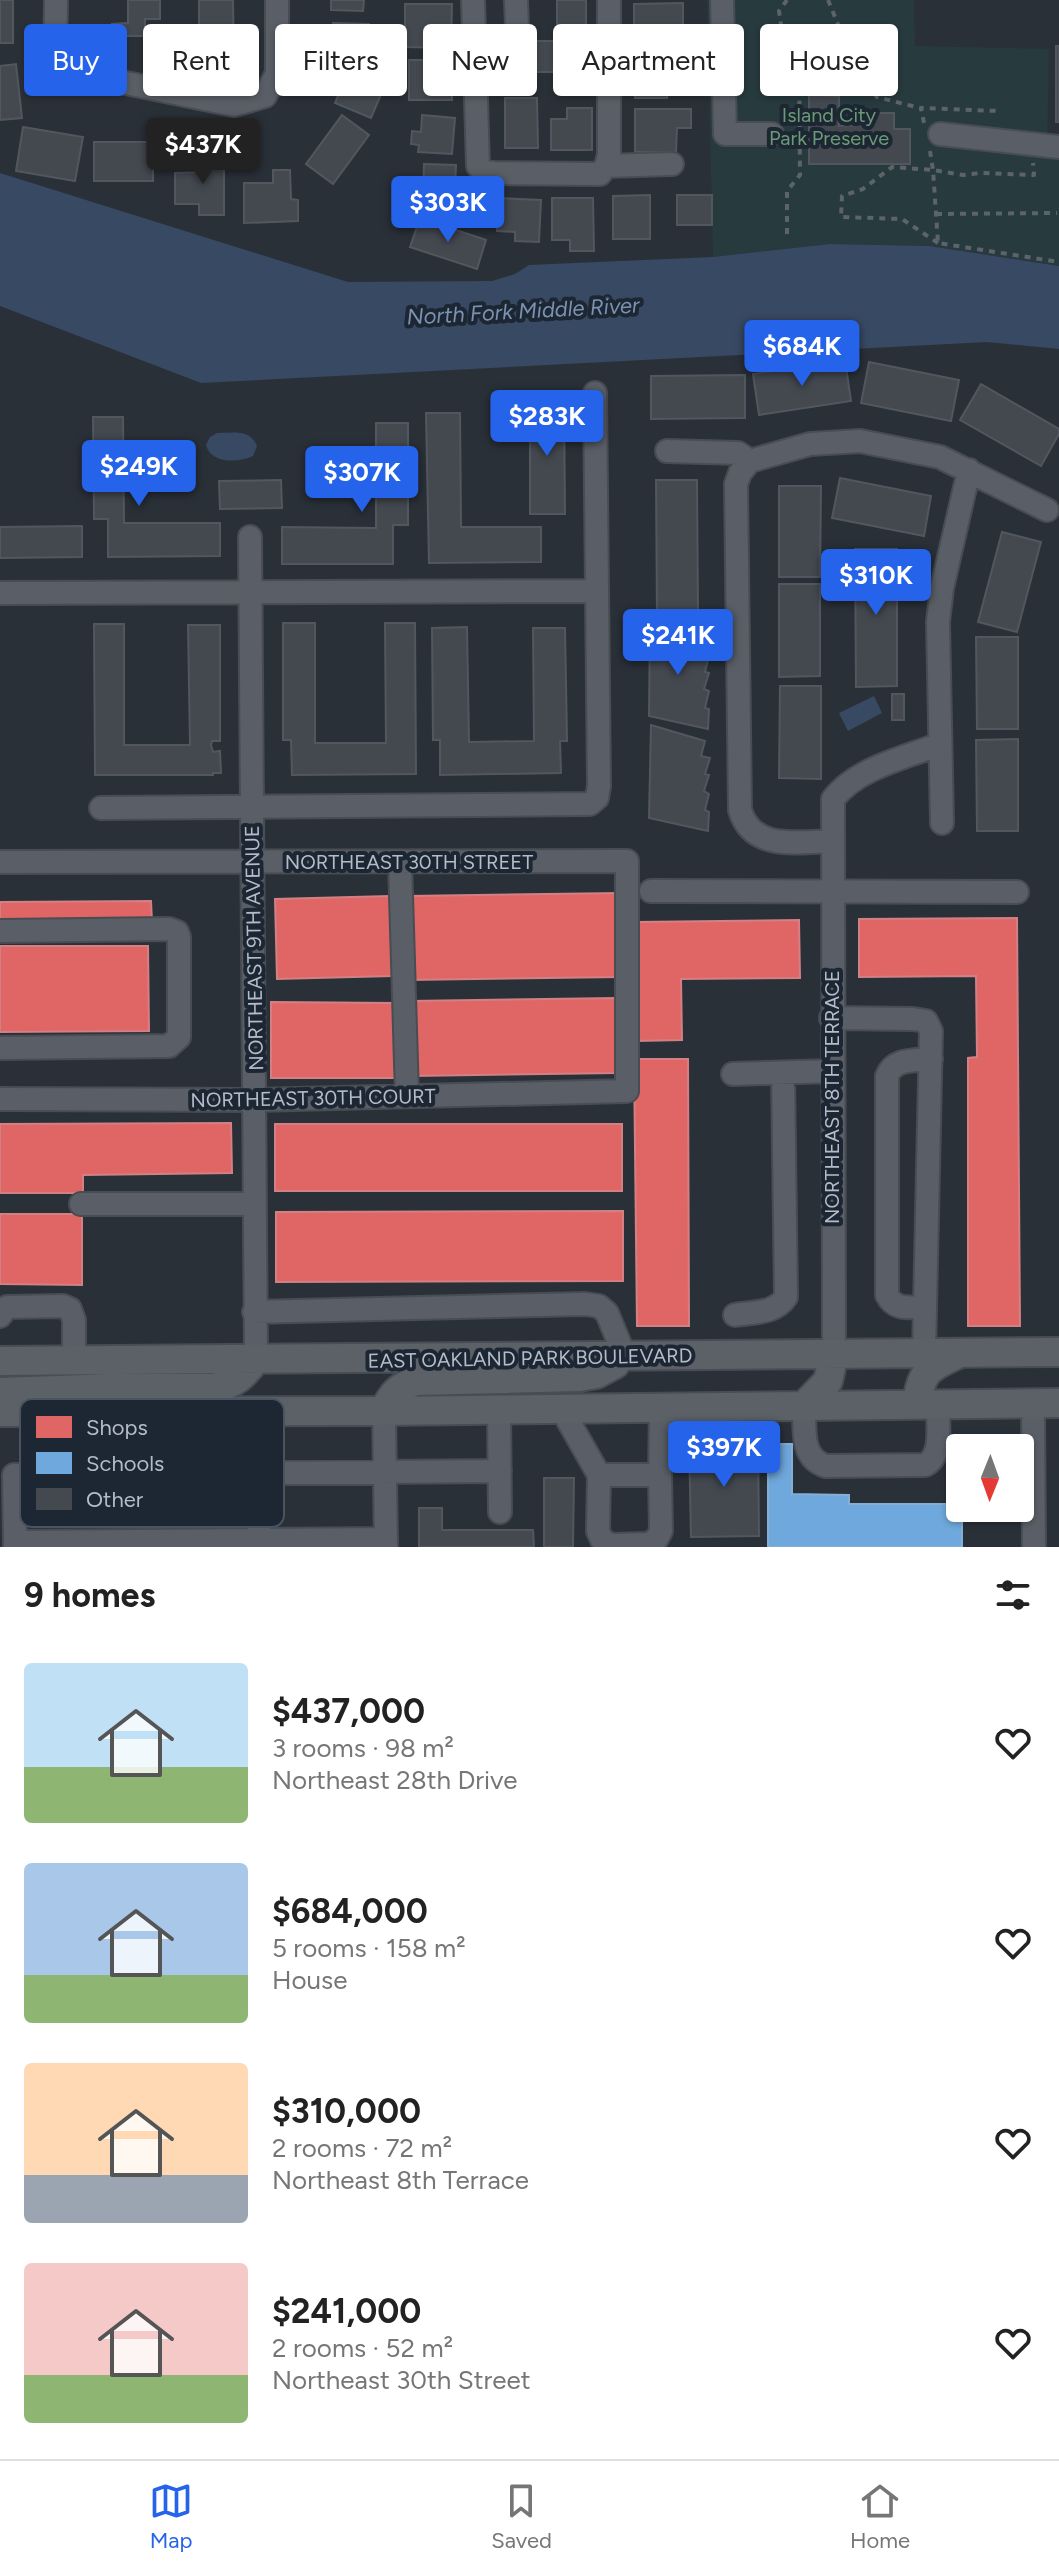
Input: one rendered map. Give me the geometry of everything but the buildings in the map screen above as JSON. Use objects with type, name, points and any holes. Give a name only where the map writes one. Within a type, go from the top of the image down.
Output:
[{"type":"main road","name":"EAST OAKLAND PARK BOULEVARD","points":[[0,1361],[1059,1352]]},
{"type":"main road","points":[[927,1404],[920,1380],[930,1368],[959,1353]]},
{"type":"main road","points":[[804,1406],[828,1381],[834,1354]]},
{"type":"main road","points":[[384,1411],[393,1394],[403,1385],[416,1381],[579,1377],[596,1374],[625,1357]]},
{"type":"main road","points":[[0,1392],[214,1388],[239,1380],[256,1359]]},
{"type":"main road","points":[[284,1410],[1046,1404]]},
{"type":"main road","points":[[0,1412],[20,1412]]},
{"type":"street","points":[[56,0],[55,58],[77,73],[234,105],[265,96],[277,73],[277,0]]},
{"type":"street","points":[[473,0],[478,166],[483,172],[494,173],[569,174],[600,174],[609,155],[609,0]]},
{"type":"street","points":[[516,0],[517,24]]},
{"type":"street","points":[[722,0],[725,134],[772,134]]},
{"type":"street","points":[[940,134],[1059,147]]},
{"type":"street","points":[[606,166],[672,164]]},
{"type":"street","points":[[101,808],[590,804],[597,798],[599,786],[595,393]]},
{"type":"street","points":[[833,841],[788,842],[758,837],[744,823],[740,810],[736,484],[740,473],[750,461],[810,444],[860,441],[940,457],[1047,510]]},
{"type":"street","points":[[667,451],[738,453],[750,461]]},
{"type":"street","points":[[942,823],[938,622],[944,577],[969,470]]},
{"type":"street","name":"NORTHEAST 9TH AVENUE","points":[[250,537],[256,1359]]},
{"type":"street","points":[[0,593],[597,591]]},
{"type":"street","name":"NORTHEAST 8TH TERRACE","points":[[834,1354],[833,799],[843,786],[857,777],[940,744]]},
{"type":"street","name":"NORTHEAST 30TH STREET","points":[[0,862],[627,861],[627,1091]]},
{"type":"street","points":[[400,862],[407,1096]]},
{"type":"street","points":[[651,891],[1017,892]]},
{"type":"street","points":[[0,931],[169,929],[177,932],[179,937],[179,1037],[176,1043],[169,1046],[0,1048]]},
{"type":"street","points":[[831,1018],[926,1021],[931,1031],[924,1353]]},
{"type":"street","points":[[925,1307],[901,1308],[891,1303],[887,1295],[887,1076],[890,1068],[900,1062],[931,1059]]},
{"type":"street","points":[[733,1074],[832,1071]]},
{"type":"street","points":[[735,1315],[772,1310],[781,1305],[786,1297],[783,1073]]},
{"type":"street","name":"NORTHEAST 30TH COURT","points":[[0,1099],[255,1100],[627,1091]]},
{"type":"street","points":[[81,1204],[254,1204]]},
{"type":"street","points":[[254,1312],[585,1304],[599,1306],[607,1313],[625,1357]]},
{"type":"street","points":[[0,1316],[7,1307],[63,1306],[70,1309],[74,1320],[74,1360]]},
{"type":"street","points":[[804,1406],[807,1452],[814,1462],[826,1466],[925,1465],[933,1461],[937,1451],[927,1404]]},
{"type":"street","points":[[1034,1547],[1046,1404]]},
{"type":"street","points":[[561,1408],[599,1475],[598,1531],[602,1540],[611,1545],[648,1544],[656,1540],[661,1531],[661,1407]]},
{"type":"street","points":[[499,1410],[500,1512]]},
{"type":"street","points":[[20,1475],[14,1475],[15,1545],[259,1540],[386,1543],[384,1411]]},
{"type":"street","points":[[284,1472],[500,1471]]},
{"type":"street","points":[[599,1475],[660,1475]]},
{"type":"street","points":[[259,1527],[259,1540]]},
{"type":"path","points":[[780,24],[779,11],[787,0]]},
{"type":"path","points":[[828,0],[838,24]]},
{"type":"path","points":[[787,234],[787,191],[800,175],[799,96]]},
{"type":"path","points":[[876,96],[921,108]]},
{"type":"path","points":[[1034,145],[1034,175],[963,175],[892,167],[863,189],[842,196],[841,217],[902,219],[938,243],[1059,262]]},
{"type":"path","points":[[938,243],[936,214],[1057,213]]},
{"type":"green space","name":"Island City Park Preserve","points":[[707,0],[914,0],[915,46],[1049,49],[1047,158],[1059,160],[1059,266],[929,246],[830,244],[713,257],[709,96],[744,96],[744,24],[708,24]]},
{"type":"water","name":"North Fork Middle River","points":[[0,173],[348,282],[492,281],[515,274],[529,265],[713,257],[830,244],[929,246],[1059,266],[1059,349],[987,342],[201,383],[0,306]]},
{"type":"water","points":[[217,433],[246,434],[257,446],[253,456],[233,461],[213,456],[206,445],[210,437]]},
{"type":"water","points":[[874,696],[882,713],[848,731],[839,713]]}]
